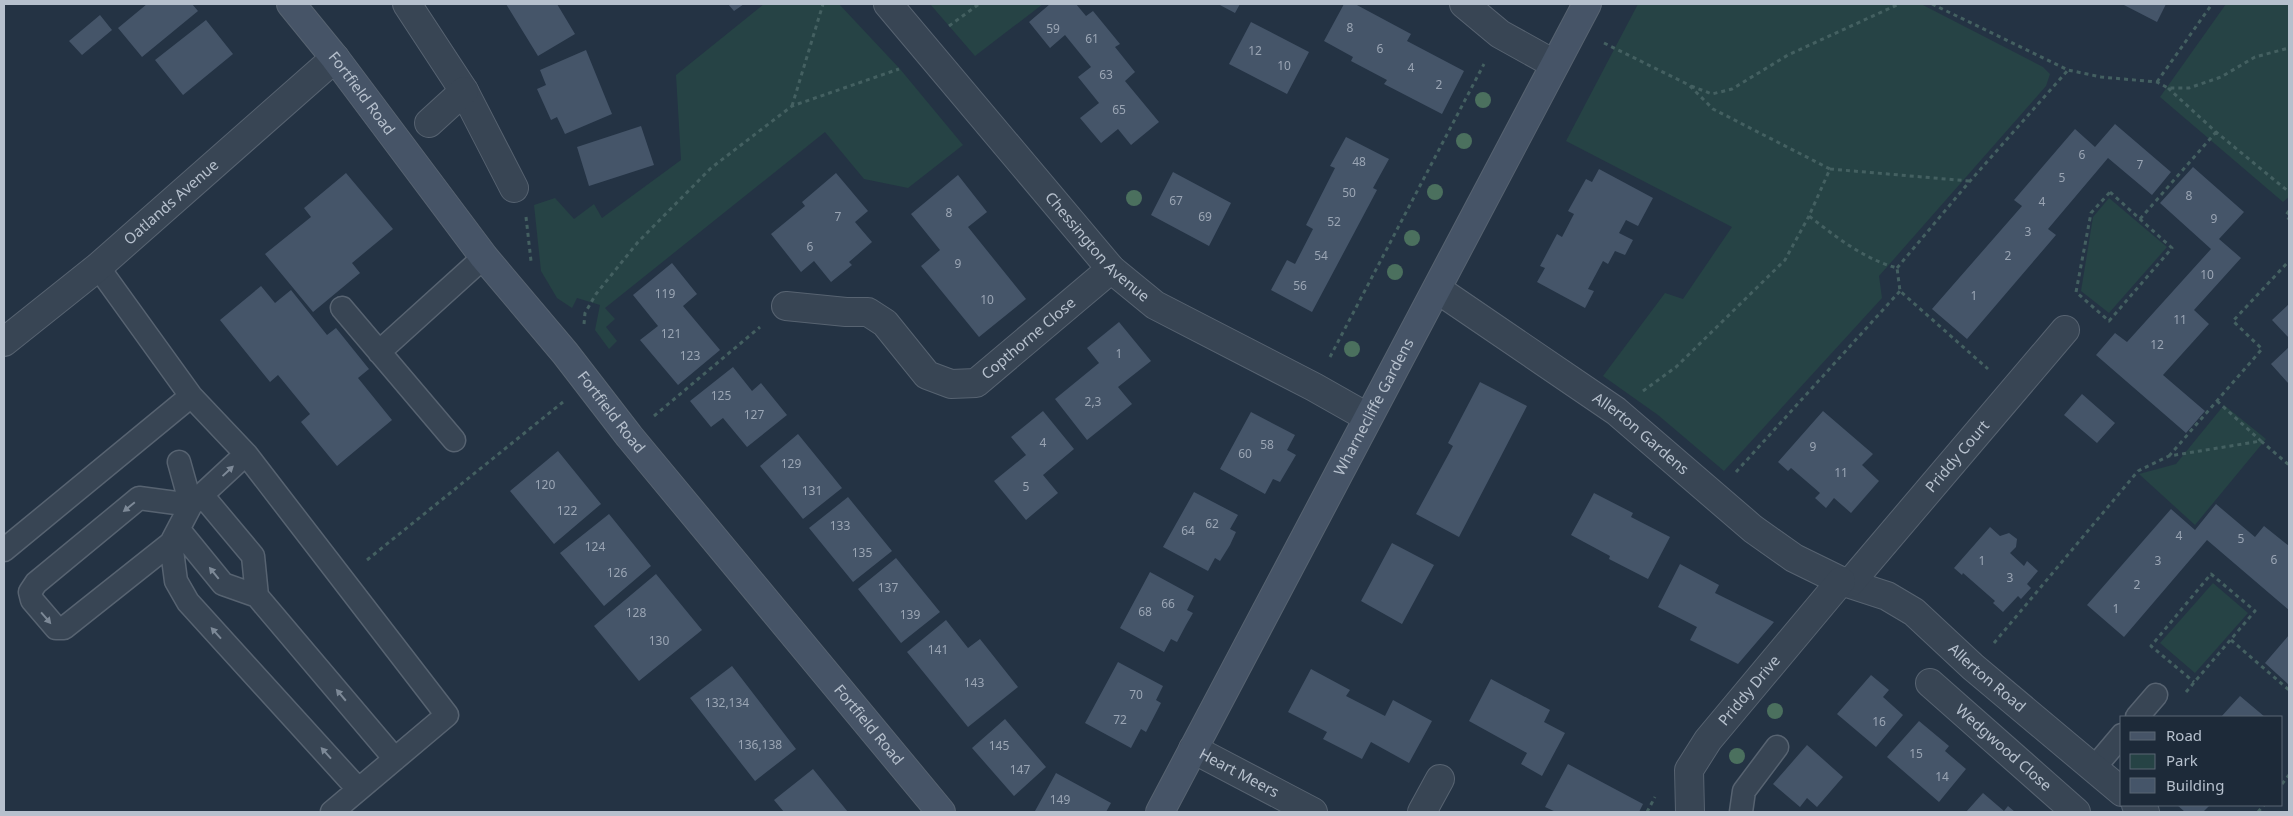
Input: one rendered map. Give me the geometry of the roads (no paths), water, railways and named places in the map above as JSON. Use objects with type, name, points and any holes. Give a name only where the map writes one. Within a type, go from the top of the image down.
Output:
[{"type":"street","name":"Fortfield Road","points":[[291,4],[335,58],[484,257],[565,353],[629,436],[941,812]]},
{"type":"street","points":[[407,4],[464,91],[514,188]]},
{"type":"street","name":"Chessington Avenue","points":[[888,4],[1111,269],[1155,305],[1314,387],[1367,417]]},
{"type":"street","points":[[1464,4],[1500,34],[1554,64]]},
{"type":"street","name":"Wharnecliffe Gardens","points":[[1160,812],[1367,417],[1437,289],[1587,4]]},
{"type":"street","name":"Oatlands Avenue","points":[[4,342],[98,267],[335,58]]},
{"type":"street","points":[[428,124],[464,91]]},
{"type":"street","name":"Copthorne Close","points":[[786,306],[846,312],[868,312],[885,323],[927,375],[951,384],[976,383],[1111,269]]},
{"type":"street","name":"Allerton Gardens","points":[[1437,289],[1616,411],[1715,494],[1753,529],[1794,558],[1845,582]]},
{"type":"street","name":"Priddy Court","points":[[1845,582],[2066,330]]},
{"type":"street","name":"Allerton Road","points":[[1845,582],[1887,596],[1914,612],[1973,667],[2120,790]]},
{"type":"street","name":"Priddy Drive","points":[[1690,812],[1689,770],[1708,740],[1845,582]]},
{"type":"street","name":"Wedgwood Close","points":[[1930,683],[2076,812]]},
{"type":"street","name":"Heart Meers","points":[[1193,749],[1313,812]]},
{"type":"street","points":[[1422,812],[1440,779]]},
{"type":"lane","points":[[379,352],[484,257]]},
{"type":"lane","points":[[98,267],[191,396],[246,454],[447,715],[332,812]]},
{"type":"lane","points":[[342,308],[454,440]]},
{"type":"lane","points":[[4,550],[191,396]]},
{"type":"lane","points":[[197,500],[139,498],[36,583],[30,592],[32,600],[56,628],[64,628],[175,536],[197,500],[246,454]]},
{"type":"lane","points":[[179,462],[197,500],[253,556],[257,596]]},
{"type":"lane","points":[[175,536],[223,584],[257,596],[395,759]]},
{"type":"lane","points":[[175,536],[176,581],[188,602],[358,789]]},
{"type":"lane","points":[[2138,716],[2156,695]]},
{"type":"lane","points":[[2094,768],[2120,737]]},
{"type":"lane","points":[[1740,812],[1744,792],[1778,747]]}]
